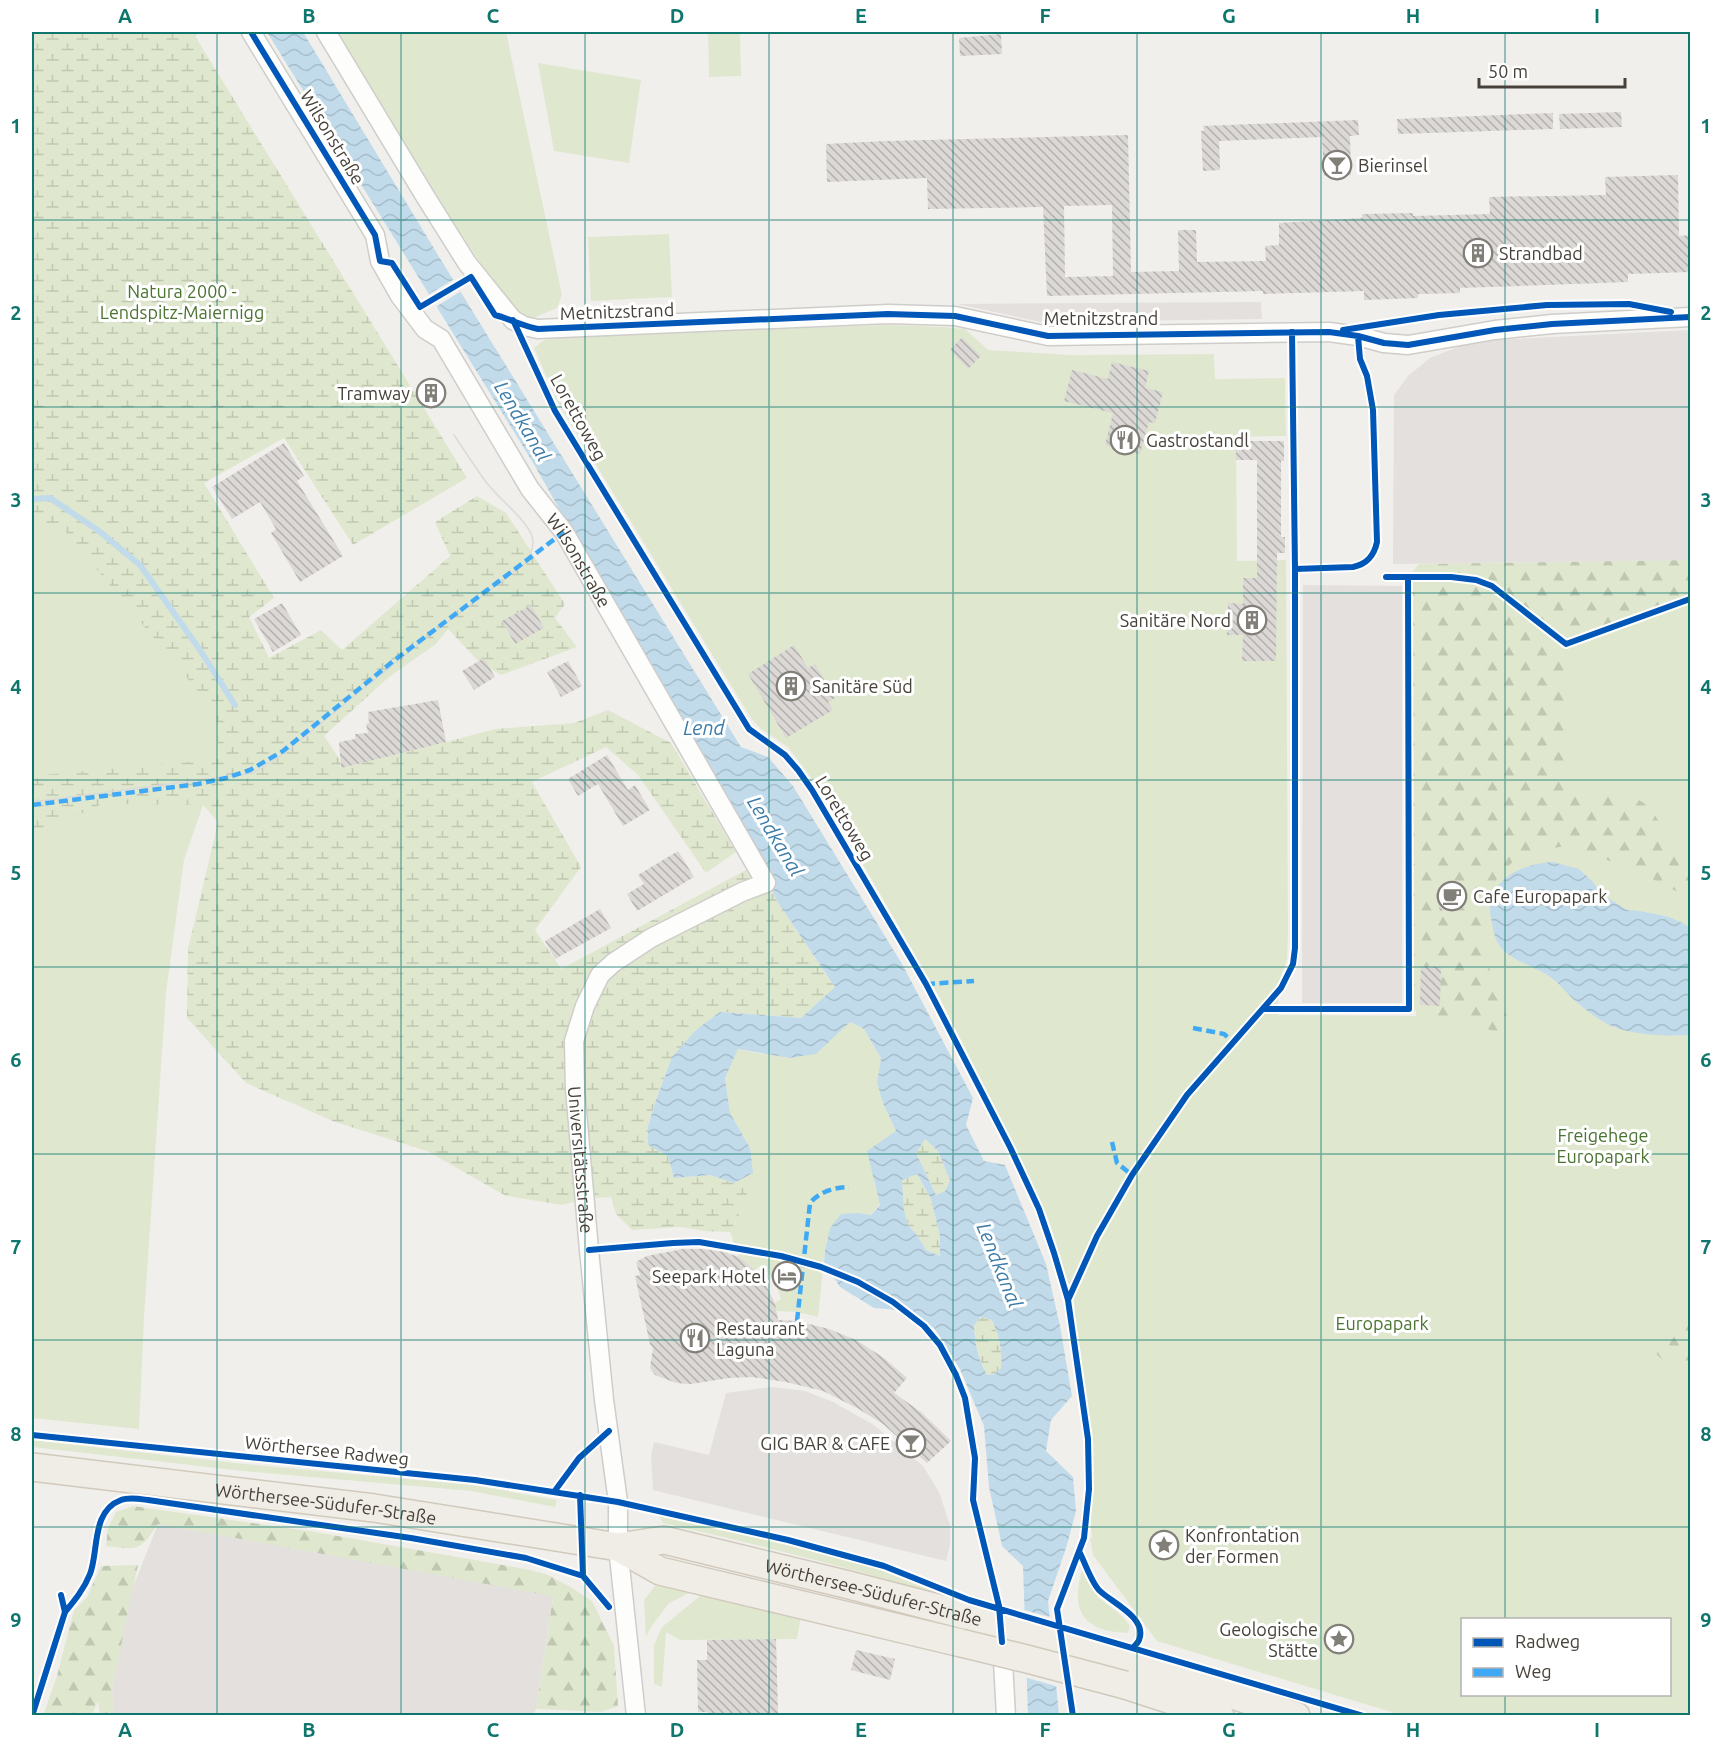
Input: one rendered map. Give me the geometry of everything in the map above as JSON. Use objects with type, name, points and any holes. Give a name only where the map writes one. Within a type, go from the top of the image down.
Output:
[{"type":"main road","name":"Wörthersee-Südufer-Straße","points":[[32,1467],[374,1508],[618,1547],[664,1540],[968,1615],[1129,1674],[1220,1716]]},
{"type":"main road","name":"Wörthersee-Südufer-Straße","points":[[618,1547],[660,1571],[1027,1659],[1129,1674],[1296,1716]]},
{"type":"street","name":"Wilsonstraße","points":[[251,32],[375,235],[380,261],[400,296],[424,329],[441,339],[530,489],[564,532],[765,883]]},
{"type":"street","name":"Metnitzstrand","points":[[326,32],[467,263],[513,320],[524,326],[538,329],[888,314],[955,316],[1048,336],[1329,332],[1358,336],[1384,344],[1408,345],[1495,330],[1552,324],[1690,317]]},
{"type":"street","name":"Universitätsstraße","points":[[636,1716],[618,1547],[618,1502],[604,1401],[575,1089],[574,1041],[585,1006],[600,975],[613,963],[651,938],[742,892],[765,883]]},
{"type":"street","points":[[1002,1642],[1005,1716]]},
{"type":"green space","name":"Natura 2000 - Lendspitz-Maiernigg","points":[[32,32],[197,32],[107,493],[216,713],[219,759],[184,860],[166,993],[144,1318],[139,1429],[32,1418]]},
{"type":"green space","points":[[32,32],[197,32],[195,36],[467,478],[353,545],[284,438],[204,483],[274,598],[249,617],[269,658],[321,630],[342,650],[450,556],[435,522],[477,496],[506,513],[565,604],[555,618],[577,647],[501,675],[481,664],[448,629],[436,644],[389,677],[324,736],[339,758],[341,767],[495,729],[574,723],[608,710],[671,743],[736,852],[706,873],[638,775],[606,747],[532,782],[581,867],[535,930],[561,969],[759,863],[777,901],[835,987],[802,1018],[720,1012],[672,1057],[648,1125],[668,1156],[674,1178],[710,1175],[734,1183],[753,1173],[743,1207],[730,1232],[680,1227],[632,1230],[616,1214],[611,1197],[585,1199],[562,1205],[506,1196],[427,1151],[335,1122],[246,1083],[187,1018],[188,949],[218,822],[203,805],[102,804],[40,833],[32,834],[32,776],[219,759],[216,713],[65,531],[32,522]]},
{"type":"green space","points":[[336,32],[506,32],[562,295],[557,308],[531,319],[515,315],[445,210]]},
{"type":"green space","points":[[708,32],[740,32],[741,76],[709,77]]},
{"type":"green space","points":[[538,63],[641,80],[629,163],[554,151]]},
{"type":"green space","points":[[669,234],[672,297],[591,301],[588,237]]},
{"type":"green space","name":"Europapark","points":[[886,325],[943,327],[965,329],[988,350],[1071,355],[1214,354],[1215,379],[1285,378],[1286,436],[1236,437],[1237,561],[1286,560],[1288,933],[1287,959],[1278,985],[1278,1015],[1416,1016],[1419,564],[1690,560],[1690,1715],[1401,1715],[1157,1641],[1093,1555],[1074,1302],[1048,1218],[1021,1160],[941,1000],[821,791],[788,747],[761,729],[751,718],[557,401],[534,348],[544,340],[559,337]]},
{"type":"green space","points":[[1690,560],[1690,599],[1566,644],[1570,794],[1615,793],[1636,798],[1645,804],[1678,844],[1690,854],[1690,898],[1650,878],[1572,845],[1519,856],[1498,876],[1485,909],[1483,931],[1483,951],[1514,1036],[1409,1009],[1408,577],[1419,564]]},
{"type":"green space","points":[[850,1022],[864,1029],[881,1058],[877,1083],[896,1131],[874,1182],[880,1204],[871,1215],[859,1213],[825,1251],[818,1317],[797,1312],[776,1311],[775,1303],[781,1299],[778,1289],[762,1265],[755,1270],[739,1257],[730,1232],[743,1207],[750,1148],[730,1114],[725,1078],[738,1049],[762,1054]]},
{"type":"green space","points":[[924,1138],[938,1151],[950,1180],[945,1191],[936,1195],[916,1153]]},
{"type":"green space","points":[[917,1174],[931,1199],[940,1236],[941,1256],[926,1250],[908,1225],[904,1210],[902,1180]]},
{"type":"green space","points":[[1690,1307],[1690,1366],[1668,1365],[1657,1355],[1659,1339]]},
{"type":"green space","points":[[980,1317],[992,1320],[999,1338],[1001,1369],[995,1374],[987,1375],[981,1363],[974,1326]]},
{"type":"green space","points":[[32,1440],[244,1464],[473,1485],[557,1500],[555,1507],[471,1491],[243,1471],[32,1447]]},
{"type":"green space","points":[[133,1506],[315,1532],[546,1574],[592,1601],[614,1646],[618,1706],[601,1712],[536,1709],[553,1597],[158,1524],[146,1540],[137,1547],[106,1546],[108,1528],[116,1512]]},
{"type":"green space","points":[[659,1516],[773,1540],[850,1560],[923,1585],[958,1601],[811,1559],[663,1523]]},
{"type":"green space","points":[[138,1565],[112,1691],[114,1715],[100,1715],[98,1701],[92,1715],[43,1716],[57,1676],[74,1610],[87,1597],[101,1566]]},
{"type":"green space","points":[[1082,1569],[1098,1597],[1122,1616],[1130,1626],[1128,1633],[1102,1629],[1085,1618],[1078,1603],[1078,1587]]},
{"type":"green space","points":[[674,1585],[697,1589],[669,1603],[646,1637],[644,1600],[655,1586]]},
{"type":"green space","points":[[700,1596],[801,1616],[797,1639],[680,1640],[666,1632],[662,1687],[654,1684],[654,1645],[662,1627]]},
{"type":"shaded area","points":[[1261,302],[1262,319],[1041,322],[957,304]]},
{"type":"shaded area","points":[[1690,330],[1690,560],[1393,564],[1394,395],[1408,376],[1430,358],[1463,345],[1496,340]]},
{"type":"shaded area","points":[[1303,585],[1402,586],[1402,1003],[1302,1003]]},
{"type":"shaded area","points":[[771,1387],[805,1391],[833,1402],[874,1425],[923,1466],[939,1492],[950,1525],[950,1545],[946,1561],[653,1490],[651,1456],[654,1442],[709,1455],[726,1393]]},
{"type":"shaded area","points":[[158,1524],[553,1596],[536,1709],[533,1715],[114,1715],[112,1691],[133,1587]]},
{"type":"water","points":[[267,32],[303,32],[741,747],[768,757],[793,786],[902,964],[973,1098],[966,1125],[984,1161],[1005,1165],[1046,1264],[1072,1396],[1051,1420],[1046,1451],[1073,1477],[1076,1511],[1048,1601],[1059,1715],[1028,1715],[1023,1566],[1002,1546],[989,1487],[984,1426],[960,1369],[935,1329],[912,1311],[874,1308],[840,1287],[824,1262],[830,1228],[841,1214],[871,1215],[880,1205],[867,1151],[896,1131],[877,1083],[881,1058],[864,1029],[850,1022],[816,1054],[790,1058],[738,1049],[725,1078],[730,1113],[750,1148],[753,1173],[734,1183],[710,1175],[674,1178],[668,1156],[648,1145],[648,1126],[672,1057],[696,1030],[720,1012],[801,1018],[835,987],[777,901],[759,863],[535,466]],"holes":[[[925,1139],[938,1151],[950,1180],[945,1191],[936,1195],[916,1153]],[[917,1174],[931,1199],[940,1236],[940,1256],[926,1250],[908,1225],[904,1210],[902,1180]],[[980,1317],[992,1320],[999,1338],[1001,1355],[1001,1368],[995,1374],[987,1375],[984,1369],[975,1339],[974,1326]]]},
{"type":"water","points":[[1553,862],[1579,869],[1603,895],[1627,910],[1669,917],[1690,928],[1690,1035],[1639,1033],[1609,1025],[1572,998],[1552,978],[1509,955],[1499,945],[1490,911],[1496,888],[1503,880],[1521,869]]},
{"type":"pier","points":[[456,278],[463,290],[434,308],[426,296]]},
{"type":"pier","points":[[1021,1609],[1053,1618],[1059,1687],[1024,1677]]},
{"type":"building","points":[[1001,34],[1002,54],[960,56],[959,38]]},
{"type":"building","points":[[1621,112],[1622,127],[1560,129],[1559,114]]},
{"type":"building","points":[[1553,113],[1553,129],[1398,134],[1397,119]]},
{"type":"building","points":[[1358,120],[1359,135],[1350,136],[1351,175],[1324,176],[1322,137],[1219,141],[1220,170],[1203,171],[1201,131],[1204,131],[1203,126]]},
{"type":"building","name":"Strandbad","points":[[1128,135],[1131,272],[1179,271],[1178,230],[1196,230],[1197,262],[1266,261],[1265,246],[1279,245],[1279,223],[1362,218],[1362,214],[1413,213],[1413,216],[1490,214],[1489,197],[1606,195],[1605,177],[1678,175],[1679,236],[1690,235],[1690,272],[1628,274],[1628,282],[1460,288],[1460,293],[1418,294],[1418,298],[1364,300],[1364,291],[1047,296],[1043,207],[928,209],[927,178],[827,182],[826,144]],"holes":[[[1112,205],[1113,276],[1065,277],[1064,206]]]},
{"type":"building","points":[[962,337],[981,356],[968,369],[950,350]]},
{"type":"building","points":[[1112,362],[1149,371],[1145,388],[1163,392],[1155,423],[1149,422],[1140,454],[1105,445],[1113,413],[1064,401],[1072,370],[1108,379]]},
{"type":"building","points":[[1236,441],[1284,441],[1284,461],[1281,461],[1281,537],[1285,537],[1285,553],[1277,553],[1276,661],[1242,661],[1243,635],[1227,635],[1228,603],[1243,604],[1243,578],[1257,578],[1257,460],[1236,460]]},
{"type":"building","points":[[284,443],[304,476],[297,481],[343,556],[300,582],[271,533],[276,529],[260,502],[232,519],[212,487]]},
{"type":"building","points":[[282,603],[301,635],[273,652],[254,619]]},
{"type":"building","points":[[531,605],[544,628],[515,644],[502,621]]},
{"type":"building","name":"Sanitäre Süd","points":[[794,645],[808,668],[815,664],[835,698],[828,702],[833,710],[786,738],[748,674]]},
{"type":"building","points":[[484,658],[495,677],[474,690],[462,671]]},
{"type":"building","points":[[568,661],[582,686],[561,697],[547,672]]},
{"type":"building","points":[[438,700],[446,742],[341,768],[339,742],[355,739],[355,734],[368,733],[366,724],[369,723],[368,712]]},
{"type":"building","points":[[607,755],[628,790],[635,785],[650,810],[623,826],[598,784],[578,796],[568,779]]},
{"type":"building","points":[[678,851],[694,877],[637,911],[627,894],[644,884],[638,875]]},
{"type":"building","name":"Cafe Europapark","points":[[1455,883],[1464,887],[1466,898],[1464,905],[1440,911],[1436,894]]},
{"type":"building","points":[[600,909],[611,928],[555,959],[545,941]]},
{"type":"building","points":[[1421,966],[1441,967],[1440,1006],[1420,1005]]},
{"type":"building","points":[[683,1249],[724,1252],[739,1257],[763,1280],[775,1303],[778,1320],[797,1321],[829,1329],[856,1340],[884,1358],[907,1378],[894,1393],[921,1412],[951,1441],[927,1463],[883,1424],[823,1391],[752,1377],[691,1384],[676,1383],[655,1375],[650,1368],[653,1348],[650,1344],[635,1276],[640,1275],[636,1262],[647,1256]]},
{"type":"building","points":[[776,1639],[778,1716],[708,1716],[708,1712],[698,1712],[697,1660],[707,1660],[707,1640]]},
{"type":"building","points":[[856,1650],[895,1659],[890,1680],[851,1670]]},
{"type":"waterway","points":[[32,499],[50,498],[99,531],[140,565],[200,650],[235,705]]},
{"type":"tram line","points":[[32,802],[253,773],[282,755],[425,639],[526,563],[533,543],[529,529],[486,482],[454,435]]},
{"type":"marked path","points":[[32,805],[198,784],[250,770],[283,751],[392,662],[564,532]]},
{"type":"marked path","points":[[926,984],[974,981]]},
{"type":"marked path","points":[[1193,1028],[1224,1034],[1233,1042]]},
{"type":"marked path","points":[[1112,1142],[1117,1163],[1132,1175]]},
{"type":"marked path","points":[[797,1321],[810,1203],[828,1191],[849,1187]]},
{"type":"cycle path","points":[[251,32],[375,235],[380,261],[392,263],[420,307],[471,277],[495,315],[538,329],[888,314],[955,316],[1048,336],[1329,332],[1384,343],[1408,345],[1495,330],[1552,324],[1690,317]]},
{"type":"cycle path","points":[[1343,330],[1439,315],[1547,305],[1629,304],[1671,312]]},
{"type":"cycle path","name":"Lorettoweg","points":[[513,320],[555,411],[749,729],[785,755],[812,790],[926,984],[1010,1147],[1039,1209],[1068,1300],[1088,1439],[1089,1489],[1084,1538],[1057,1609],[1073,1716]]},
{"type":"cycle path","points":[[1068,1300],[1097,1236],[1132,1175],[1187,1095],[1281,988],[1293,964],[1295,948],[1295,569],[1292,332]]},
{"type":"cycle path","points":[[1295,569],[1358,566],[1372,555],[1376,547],[1373,410],[1367,376],[1360,359],[1358,336]]},
{"type":"cycle path","points":[[1386,577],[1451,577],[1476,580],[1492,586],[1566,644],[1690,599]]},
{"type":"cycle path","points":[[1263,1009],[1409,1009],[1408,577]]},
{"type":"cycle path","points":[[589,1250],[699,1242],[781,1256],[821,1267],[858,1282],[893,1302],[924,1326],[940,1345],[965,1398],[975,1458],[973,1500],[999,1606],[1002,1642]]},
{"type":"cycle path","points":[[554,1492],[579,1458],[609,1431]]},
{"type":"cycle path","name":"Wörthersee Radweg","points":[[32,1435],[475,1480],[618,1502],[788,1540],[884,1566],[969,1600],[1363,1716]]},
{"type":"cycle path","points":[[580,1495],[583,1576],[609,1607]]},
{"type":"cycle path","points":[[65,1612],[76,1599],[90,1574],[100,1522],[105,1513],[111,1505],[121,1500],[134,1498],[411,1538],[526,1558],[583,1576]]},
{"type":"cycle path","points":[[1080,1553],[1097,1588],[1127,1611],[1138,1625],[1139,1640],[1133,1648]]},
{"type":"cycle path","points":[[32,1716],[65,1612],[61,1595]]},
{"type":"place","name":"Bierinsel","points":[[1337,165]]},
{"type":"place","name":"Strandbad","points":[[1478,253]]},
{"type":"place","name":"Tramway","points":[[431,393]]},
{"type":"place","name":"Gastrostandl","points":[[1125,440]]},
{"type":"place","name":"Sanitäre Nord","points":[[1252,620]]},
{"type":"place","name":"Sanitäre Süd","points":[[791,686]]},
{"type":"place","name":"Cafe Europapark","points":[[1452,896]]},
{"type":"place","name":"Seepark Hotel","points":[[787,1276]]},
{"type":"place","name":"Restaurant Laguna","points":[[695,1338]]},
{"type":"place","name":"GIG BAR & CAFE","points":[[911,1443]]},
{"type":"place","name":"Konfrontation der Formen","points":[[1164,1545]]},
{"type":"place","name":"Geologische Stätte","points":[[1339,1639]]},
{"type":"water label","name":"Lendkanal","points":[[523,421]]},
{"type":"water label","name":"Lend","points":[[704,727]]},
{"type":"water label","name":"Lendkanal","points":[[776,836]]},
{"type":"water label","name":"Lendkanal","points":[[1000,1265]]},
{"type":"park label","name":"Freigehege Europapark","points":[[1603,1145]]}]
